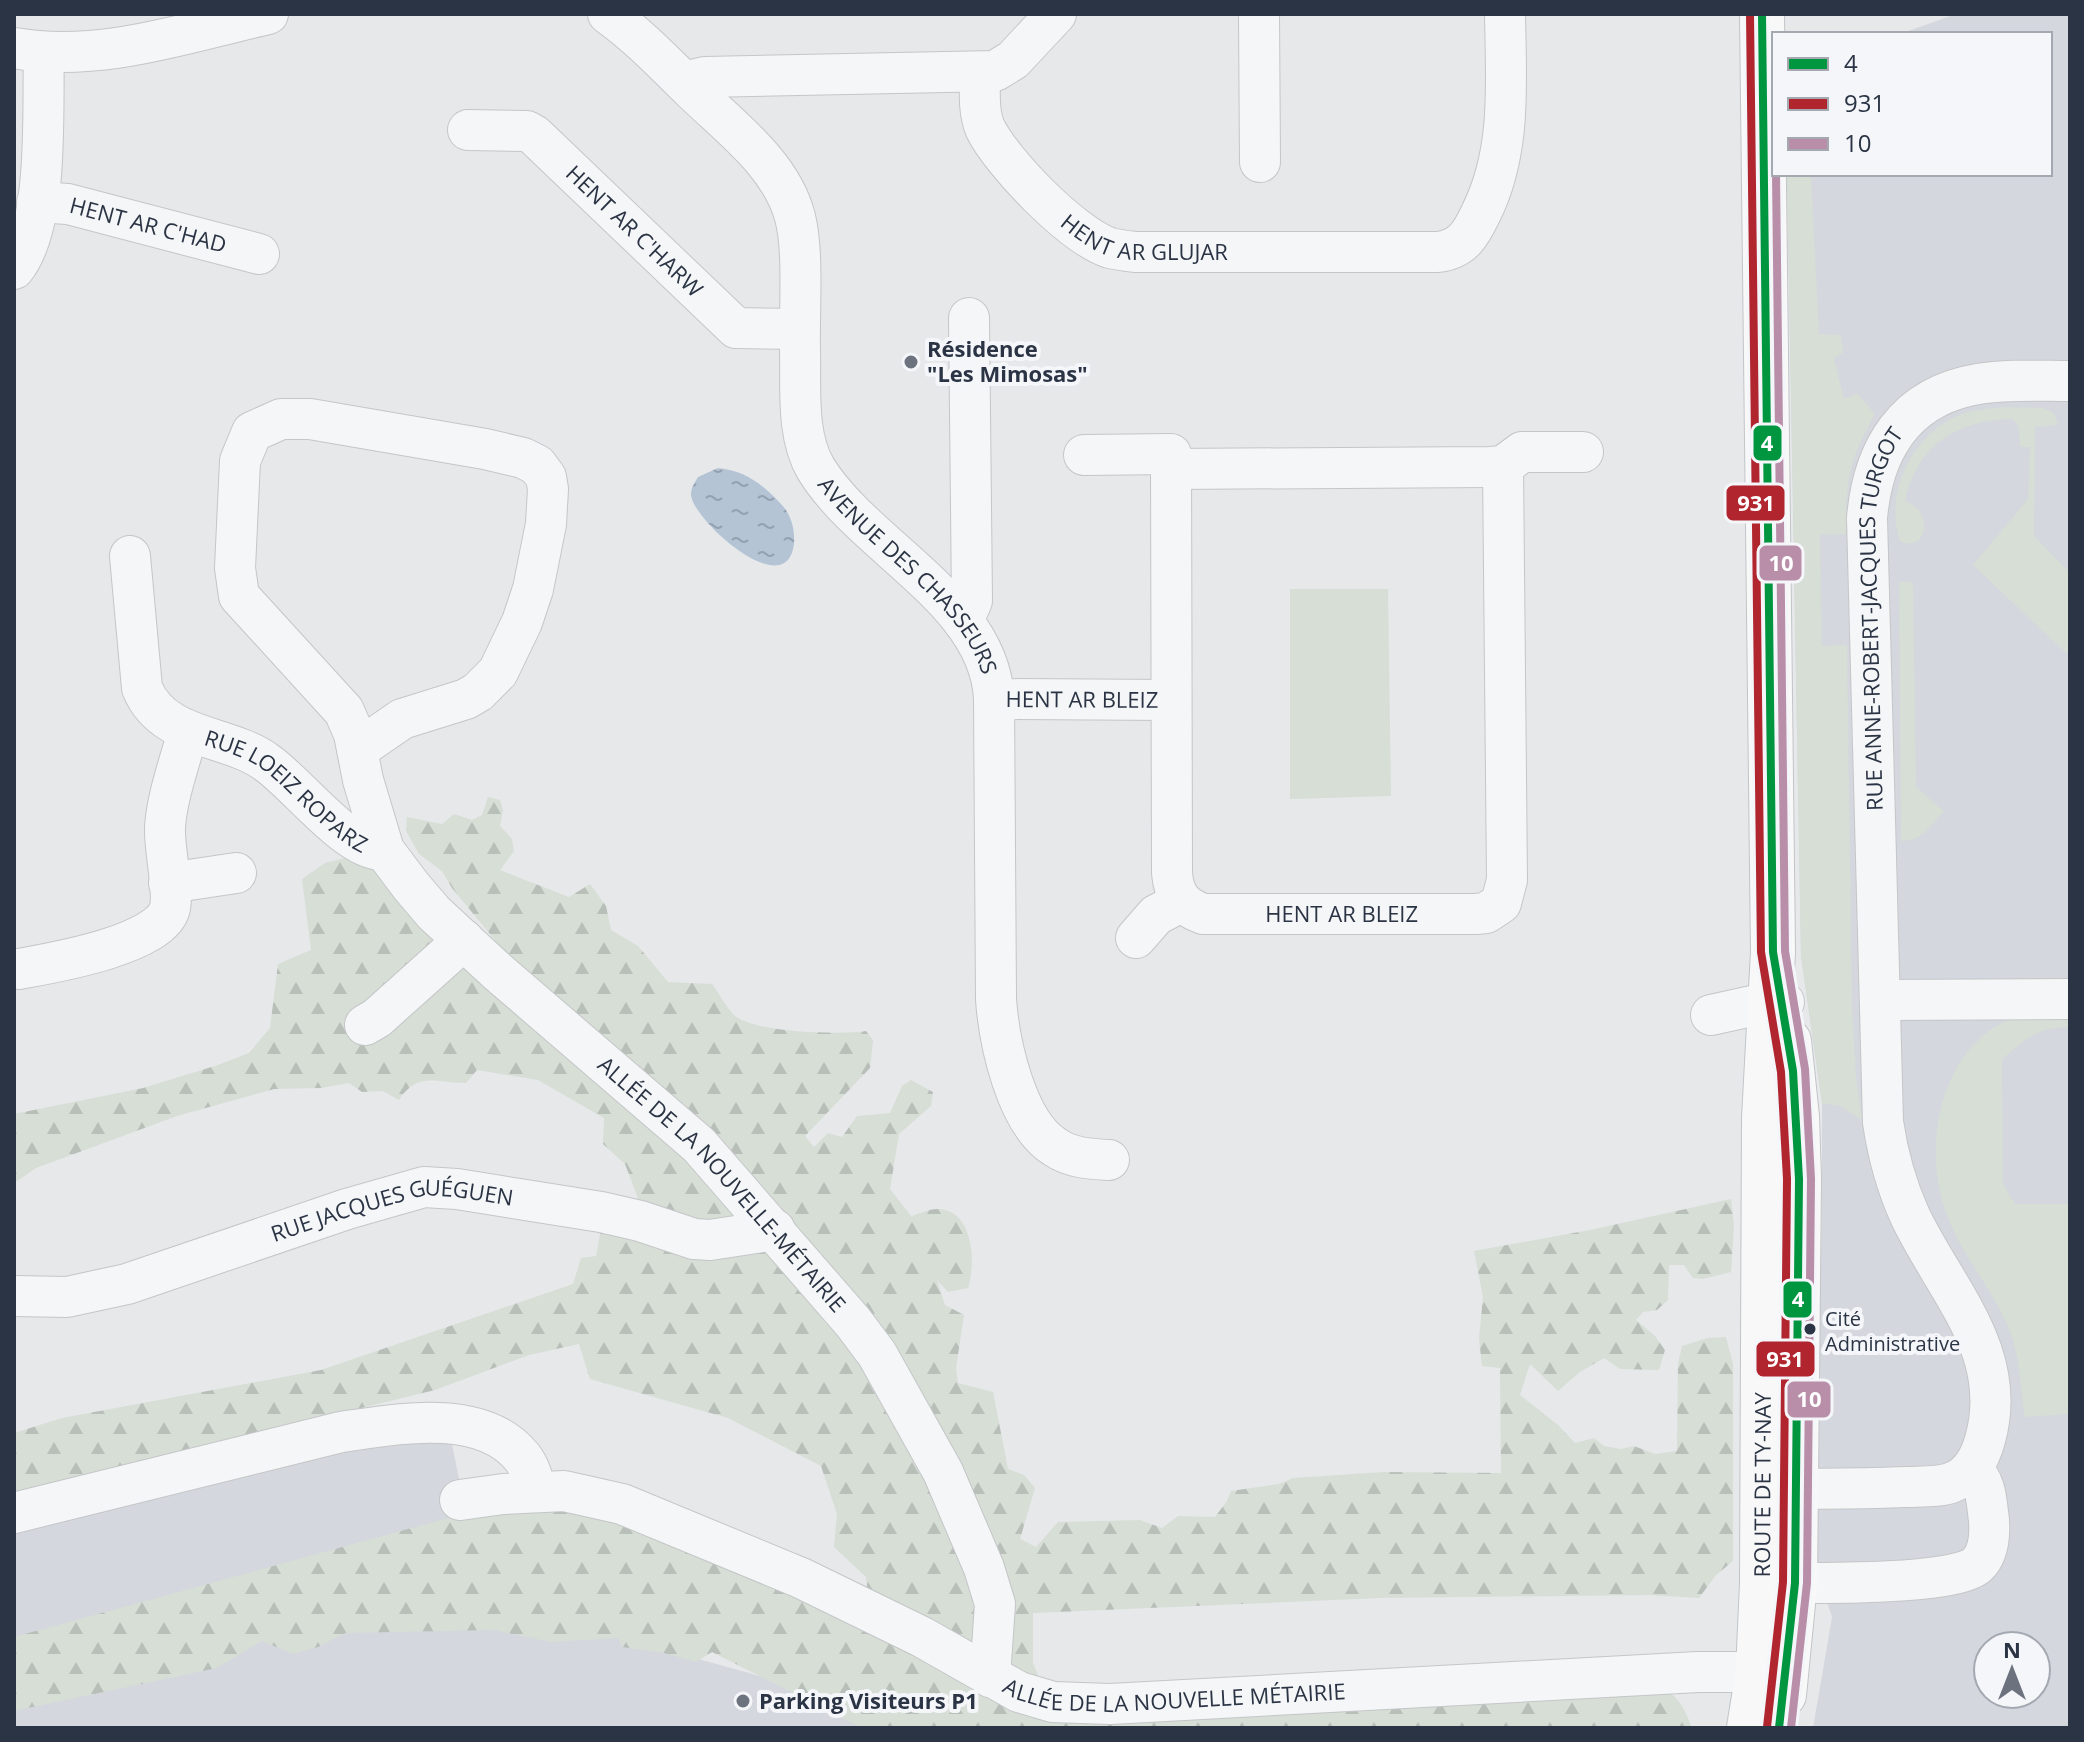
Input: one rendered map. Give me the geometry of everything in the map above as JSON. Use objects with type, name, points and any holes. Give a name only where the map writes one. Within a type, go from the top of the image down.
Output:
[{"type":"main road","name":"ROUTE DE TY-NAY","points":[[1762,14],[1773,952],[1777,1002],[1764,1118],[1779,1488],[1778,1583],[1772,1674],[1779,1728]]},
{"type":"main road","name":"ROUTE DE TY-NAY","points":[[1749,1728],[1772,1674]]},
{"type":"street","points":[[14,269],[27,247],[37,202],[29,50],[107,50],[268,14]]},
{"type":"street","name":"AVENUE DES CHASSEURS","points":[[608,14],[635,33],[759,155],[782,186],[797,229],[805,432],[815,467],[834,494],[963,621],[983,649],[992,672],[996,999],[999,1031],[1021,1101],[1043,1138],[1067,1154],[1109,1160]]},
{"type":"street","points":[[1259,14],[1260,162]]},
{"type":"street","name":"HENT AR GLUJAR","points":[[980,72],[982,118],[1003,154],[1029,185],[1073,226],[1109,248],[1135,252],[1438,252],[1452,250],[1470,235],[1496,181],[1504,141],[1505,14]]},
{"type":"street","points":[[684,82],[705,77],[980,72],[1004,67],[1039,20]]},
{"type":"street","name":"HENT AR C'HARW","points":[[468,130],[527,131],[534,135],[736,328],[800,329]]},
{"type":"street","name":"HENT AR C'HAD","points":[[37,202],[68,204],[259,254]]},
{"type":"street","points":[[963,621],[972,601],[969,318]]},
{"type":"street","name":"RUE ANNE-ROBERT-JACQUES TURGOT","points":[[1972,1469],[1981,1454],[1991,1417],[1987,1363],[1972,1326],[1921,1237],[1891,1168],[1883,1122],[1867,518],[1875,471],[1883,450],[1901,424],[1919,408],[1936,397],[1979,383],[2070,381]]},
{"type":"street","name":"ALLÉE DE LA NOUVELLE-MÉTAIRIE","points":[[357,750],[402,719],[466,699],[498,672],[522,622],[533,589],[549,505],[546,477],[537,465],[505,453],[310,419],[281,419],[252,432],[244,445],[240,461],[236,586],[244,603],[344,711],[354,734],[357,750],[363,780],[384,850],[419,895],[464,940],[699,1145],[775,1230],[877,1354],[943,1472],[984,1568],[995,1604],[990,1677]]},
{"type":"street","points":[[1084,455],[1171,454],[1171,469],[1503,466],[1522,452],[1583,452]]},
{"type":"street","name":"HENT AR BLEIZ","points":[[1171,469],[1172,873],[1173,886],[1181,902],[1203,914],[1476,914],[1486,913],[1501,903],[1507,880],[1503,466]]},
{"type":"street","name":"RUE LOEIZ ROPARZ","points":[[130,556],[142,688],[150,705],[188,731],[252,753],[269,764],[347,835],[364,847],[384,850]]},
{"type":"street","name":"HENT AR BLEIZ","points":[[994,699],[1171,700]]},
{"type":"street","name":"RUE LOEIZ ROPARZ","points":[[19,969],[99,952],[150,930],[167,914],[171,898],[165,827],[188,731]]},
{"type":"street","points":[[169,883],[236,873]]},
{"type":"street","points":[[1136,938],[1156,915],[1181,902]]},
{"type":"street","points":[[365,1025],[377,1018],[464,940]]},
{"type":"street","points":[[1880,1000],[2070,999]]},
{"type":"street","points":[[1711,1015],[1777,1002]]},
{"type":"street","name":"RUE JACQUES GUÉGUEN","points":[[14,1296],[67,1297],[127,1284],[347,1209],[424,1187],[457,1189],[601,1212],[694,1239],[710,1240],[775,1230]]},
{"type":"street","points":[[14,1513],[341,1432],[392,1425],[437,1424],[493,1433],[523,1458],[536,1491]]},
{"type":"street","points":[[1778,1583],[1934,1578],[1964,1572],[1976,1567],[1987,1547],[1989,1528],[1985,1488],[1972,1469],[1951,1483],[1882,1488],[1779,1488]]},
{"type":"street","name":"ALLÉE DE LA NOUVELLE MÉTAIRIE","points":[[460,1500],[536,1491],[564,1491],[594,1497],[652,1516],[814,1585],[922,1637],[1019,1692],[1053,1702],[1110,1704],[1698,1672],[1772,1674]]},
{"type":"shaded area","name":"Cité Administrative","points":[[1956,14],[2070,14],[2070,1728],[1813,1728],[1832,1617],[1814,1564],[1822,1103],[1801,956],[1787,176],[2052,176],[2052,32],[1906,32]]},
{"type":"shaded area","points":[[449,1430],[465,1508],[627,1639],[767,1678],[872,1728],[14,1728],[14,1525],[337,1444]]},
{"type":"green space","points":[[1787,176],[1811,176],[1819,334],[1841,335],[1843,353],[1834,358],[1844,399],[1857,393],[1875,414],[1850,471],[1846,534],[1820,535],[1822,646],[1847,645],[1852,1004],[1862,1120],[1840,1106],[1822,1103],[1801,956]]},
{"type":"green space","points":[[2005,407],[2042,408],[2054,413],[2058,425],[2035,427],[2034,536],[2070,573],[2070,651],[2067,654],[1973,565],[2028,499],[2030,447],[2020,447],[2019,427],[2013,419],[1993,420],[1958,430],[1930,450],[1919,464],[1905,501],[1922,514],[1923,534],[1914,543],[1900,541],[1896,522],[1899,485],[1915,452],[1941,425],[1957,416]]},
{"type":"green space","points":[[1899,582],[1913,582],[1916,787],[1944,811],[1920,836],[1908,841],[1901,841]]},
{"type":"green space","points":[[1290,589],[1388,589],[1391,796],[1290,799]]},
{"type":"green space","points":[[488,797],[500,800],[503,810],[500,826],[512,839],[514,851],[500,870],[569,897],[590,884],[606,906],[611,930],[638,946],[668,982],[712,984],[734,1015],[759,1026],[837,1033],[866,1031],[873,1040],[870,1068],[805,1136],[814,1147],[828,1133],[842,1137],[857,1116],[890,1113],[902,1086],[911,1080],[933,1092],[931,1106],[899,1134],[890,1189],[911,1216],[934,1209],[949,1211],[965,1227],[972,1265],[968,1288],[948,1292],[937,1280],[945,1305],[964,1315],[956,1368],[958,1383],[993,1392],[1008,1469],[1024,1475],[1035,1488],[1020,1539],[1036,1547],[1058,1522],[1140,1520],[1162,1528],[1178,1516],[1215,1517],[1231,1491],[1279,1484],[1293,1478],[1384,1472],[1501,1473],[1500,1368],[1482,1366],[1479,1339],[1483,1297],[1474,1251],[1590,1230],[1731,1199],[1734,1226],[1731,1272],[1703,1279],[1693,1278],[1684,1265],[1669,1265],[1668,1300],[1657,1310],[1643,1312],[1636,1320],[1655,1336],[1665,1350],[1659,1370],[1620,1369],[1604,1358],[1580,1372],[1558,1391],[1530,1364],[1520,1395],[1575,1443],[1594,1438],[1604,1446],[1621,1449],[1634,1446],[1655,1454],[1677,1451],[1678,1364],[1682,1346],[1708,1338],[1726,1337],[1733,1364],[1733,1561],[1716,1575],[1699,1598],[1648,1595],[1380,1598],[1033,1613],[1033,1663],[1042,1685],[1631,1676],[1676,1698],[1692,1728],[862,1728],[712,1652],[696,1662],[664,1653],[622,1647],[618,1638],[551,1642],[493,1630],[345,1633],[318,1647],[293,1654],[262,1641],[217,1668],[14,1711],[14,1637],[510,1501],[551,1499],[868,1595],[866,1577],[834,1547],[837,1514],[821,1466],[728,1418],[590,1379],[579,1344],[529,1355],[435,1390],[14,1493],[14,1433],[62,1418],[321,1370],[573,1284],[581,1258],[596,1256],[601,1229],[651,1233],[625,1164],[603,1144],[604,1118],[538,1080],[477,1070],[466,1083],[428,1081],[413,1085],[399,1100],[383,1091],[362,1092],[349,1083],[321,1088],[274,1089],[177,1116],[36,1168],[14,1183],[14,1114],[143,1088],[249,1053],[270,1028],[278,964],[311,950],[302,879],[325,863],[368,852],[508,956],[452,888],[442,871],[419,854],[406,831],[407,817],[442,824],[454,814],[472,820],[482,815]]},
{"type":"green space","points":[[2021,1015],[2070,1015],[2070,1027],[2040,1032],[2002,1059],[2003,1184],[2015,1204],[2070,1204],[2070,1414],[2025,1417],[2011,1333],[1945,1210],[1938,1183],[1938,1126],[1954,1072],[1970,1049],[1990,1031]]},
{"type":"water","points":[[718,468],[753,480],[784,508],[794,532],[788,560],[775,565],[759,562],[740,552],[706,521],[691,494],[698,477]]},
{"type":"transit line","name":"931","points":[[1750,14],[1761,952],[1781,1072],[1787,1179],[1783,1582],[1767,1727]]},
{"type":"transit line","name":"4","points":[[1762,14],[1773,952],[1793,1071],[1799,1179],[1795,1583],[1779,1728]]},
{"type":"transit line","name":"10","points":[[1776,176],[1785,951],[1805,1069],[1811,1179],[1807,1583],[1791,1728]]},
{"type":"place","name":"Résidence \"Les Mimosas\"","points":[[911,362]]},
{"type":"place","name":"Cité Administrative","points":[[1810,1329]]},
{"type":"place","name":"Parking Visiteurs P1","points":[[743,1701]]}]
